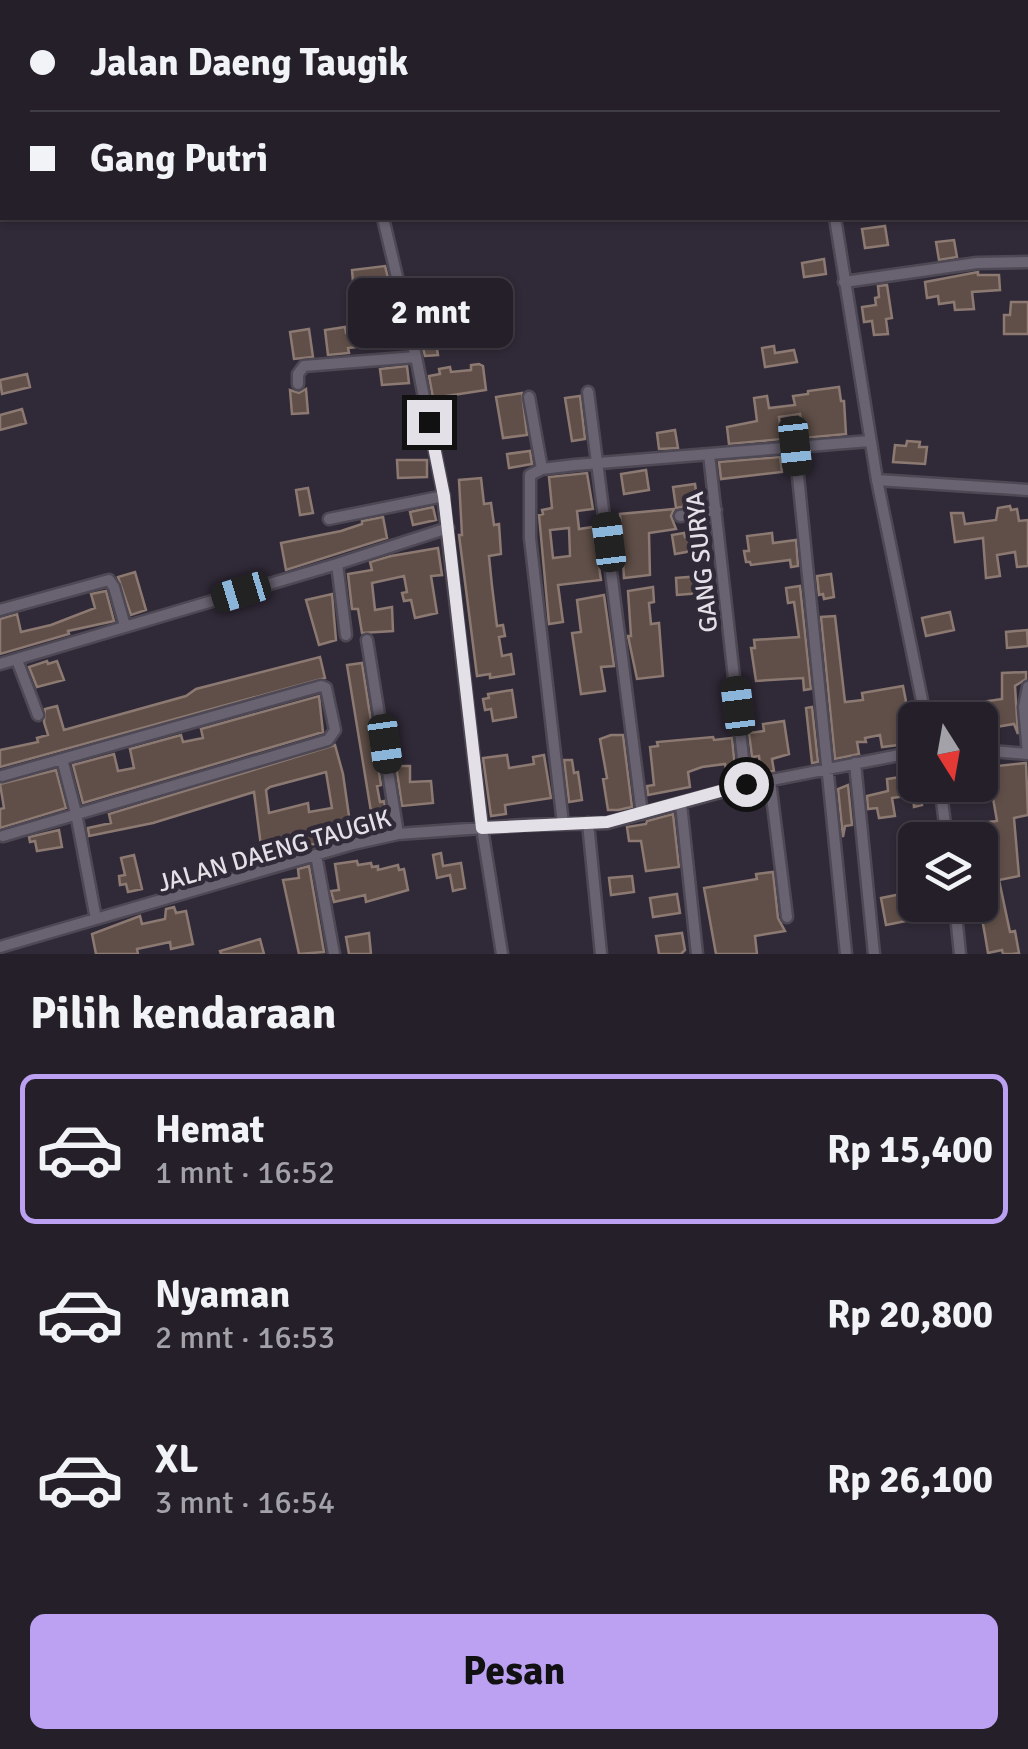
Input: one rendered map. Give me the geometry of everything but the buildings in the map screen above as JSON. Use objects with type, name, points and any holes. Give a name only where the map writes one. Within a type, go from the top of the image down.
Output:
[{"type":"street","points":[[383,220],[444,496],[482,828],[502,954]]},
{"type":"street","points":[[835,220],[877,480],[922,702]]},
{"type":"street","points":[[844,282],[977,262],[1028,262]]},
{"type":"street","points":[[298,384],[298,374],[304,366],[416,357]]},
{"type":"street","points":[[588,392],[642,814]]},
{"type":"street","points":[[529,397],[542,469]]},
{"type":"street","points":[[563,824],[530,538],[530,475],[542,469],[870,441]]},
{"type":"street","points":[[795,446],[846,954]]},
{"type":"street","name":"GANG SURYA","points":[[709,454],[746,784]]},
{"type":"street","points":[[877,480],[1028,490]]},
{"type":"street","points":[[329,520],[444,496]]},
{"type":"street","points":[[680,516],[716,510]]},
{"type":"street","points":[[0,664],[448,528]]},
{"type":"street","points":[[336,564],[346,635]]},
{"type":"street","points":[[0,610],[106,580],[114,587],[125,626]]},
{"type":"street","points":[[367,640],[398,834]]},
{"type":"street","points":[[17,660],[38,714]]},
{"type":"street","points":[[2,776],[322,686],[334,715],[335,730],[328,740],[2,836]]},
{"type":"street","points":[[998,752],[1028,754],[1024,708],[1028,687]]},
{"type":"street","name":"JALAN DAENG TAUGIK","points":[[0,947],[316,854],[398,834],[607,822],[746,784],[898,755]]},
{"type":"street","points":[[62,759],[96,919]]},
{"type":"street","points":[[854,763],[874,954]]},
{"type":"street","points":[[770,781],[786,917]]},
{"type":"street","points":[[680,804],[697,954]]},
{"type":"street","points":[[588,823],[601,954]]},
{"type":"street","points":[[316,854],[334,954]]},
{"type":"street","points":[[957,922],[960,954]]},
{"type":"route","points":[[429,422],[444,496],[482,828],[607,822],[746,784]]}]
